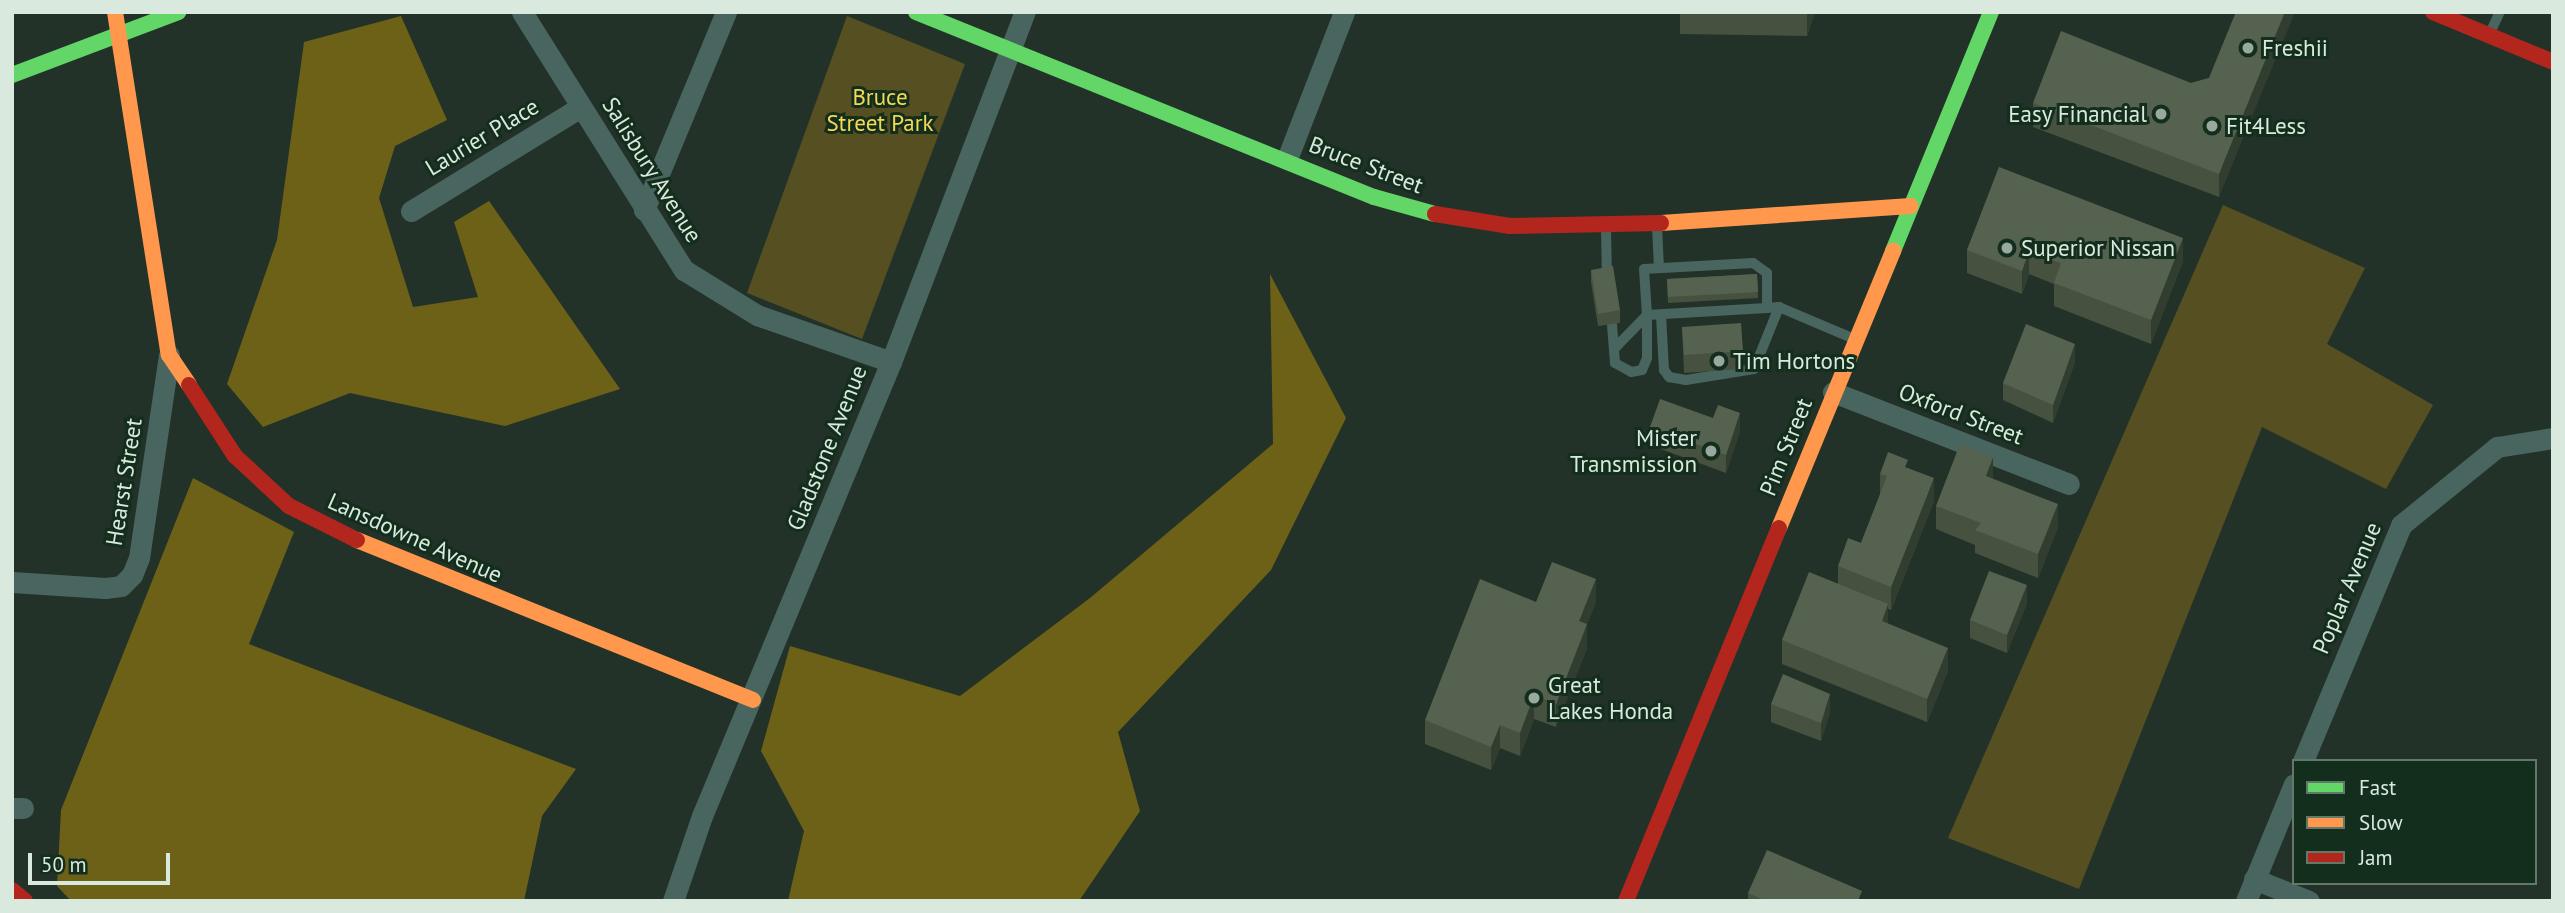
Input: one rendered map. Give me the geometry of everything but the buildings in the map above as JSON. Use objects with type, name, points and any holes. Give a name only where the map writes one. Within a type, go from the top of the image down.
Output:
[{"type":"main road","name":"Lansdowne Avenue","points":[[115,12],[169,355],[235,456],[289,506],[382,554],[753,699]]},
{"type":"main road","points":[[12,75],[179,12]]},
{"type":"main road","name":"Bruce Street","points":[[916,12],[1287,159],[1374,197],[1441,216],[1510,226],[1606,226],[1910,206]]},
{"type":"main road","name":"Pim Street","points":[[1626,901],[1833,392],[1992,12]]},
{"type":"main road","points":[[2433,12],[2553,62]]},
{"type":"main road","points":[[12,890],[25,901]]},
{"type":"street","name":"Salisbury Avenue","points":[[522,12],[684,271],[757,315],[891,362]]},
{"type":"street","points":[[644,210],[726,12]]},
{"type":"street","name":"Gladstone Avenue","points":[[673,901],[702,816],[753,699],[891,362],[1026,12]]},
{"type":"street","points":[[1287,159],[1344,12]]},
{"type":"street","name":"Laurier Place","points":[[411,211],[581,107]]},
{"type":"street","name":"Hearst Street","points":[[12,582],[105,588],[121,586],[132,575],[139,558],[169,355]]},
{"type":"street","name":"Oxford Street","points":[[1833,392],[2069,484]]},
{"type":"street","name":"Poplar Avenue","points":[[2304,759],[2401,525],[2497,447],[2553,438]]},
{"type":"street","points":[[2246,901],[2292,789]]},
{"type":"street","points":[[2254,879],[2309,901]]},
{"type":"lane","points":[[2489,36],[2500,12]]},
{"type":"lane","points":[[1657,223],[1659,268]]},
{"type":"lane","points":[[1606,226],[1609,296],[1618,367],[1642,370],[1647,358],[1644,269],[1762,266],[1768,278],[1767,308]]},
{"type":"lane","points":[[1615,348],[1647,315],[1779,307],[1855,339]]},
{"type":"lane","points":[[1661,314],[1664,370],[1669,377],[1686,380],[1754,369],[1779,307]]},
{"type":"green space","name":"Bruce Street Park","points":[[847,16],[965,64],[862,339],[747,293]]},
{"type":"green space","points":[[2223,205],[2365,268],[2327,344],[2433,405],[2386,489],[2262,427],[2079,889],[1948,838]]},
{"type":"shaded area","points":[[401,16],[447,120],[395,146],[379,198],[413,307],[478,297],[454,222],[489,201],[620,389],[505,426],[350,393],[263,427],[227,384],[277,240],[304,42]]},
{"type":"shaded area","points":[[1270,274],[1346,418],[1271,570],[1118,732],[1140,811],[1079,901],[788,901],[804,831],[761,751],[790,646],[960,696],[1090,598],[1273,444]]},
{"type":"shaded area","points":[[193,478],[294,532],[249,644],[576,769],[542,816],[524,901],[71,901],[57,886],[61,810]]},
{"type":"traffic: fast","points":[[12,75],[179,12]]},
{"type":"traffic: fast","points":[[916,12],[1374,197],[1435,214]]},
{"type":"traffic: fast","points":[[1893,251],[1991,12]]},
{"type":"traffic: slow","points":[[115,12],[169,355],[189,385]]},
{"type":"traffic: slow","points":[[1661,223],[1910,206]]},
{"type":"traffic: slow","points":[[1779,528],[1893,251]]},
{"type":"traffic: slow","points":[[357,540],[753,700]]},
{"type":"traffic: jam","points":[[2433,12],[2553,62]]},
{"type":"traffic: jam","points":[[1435,214],[1510,226],[1661,223]]},
{"type":"traffic: jam","points":[[189,385],[235,456],[289,506],[357,540]]},
{"type":"traffic: jam","points":[[1626,901],[1779,528]]},
{"type":"traffic: jam","points":[[12,890],[25,901]]},
{"type":"place","name":"Freshii","points":[[2248,48]]},
{"type":"place","name":"Easy Financial","points":[[2161,114]]},
{"type":"place","name":"Fit4Less","points":[[2212,126]]},
{"type":"place","name":"Superior Nissan","points":[[2007,248]]},
{"type":"place","name":"Tim Hortons","points":[[1719,361]]},
{"type":"place","name":"Mister Transmission","points":[[1711,451]]},
{"type":"place","name":"Great Lakes Honda","points":[[1534,698]]}]
